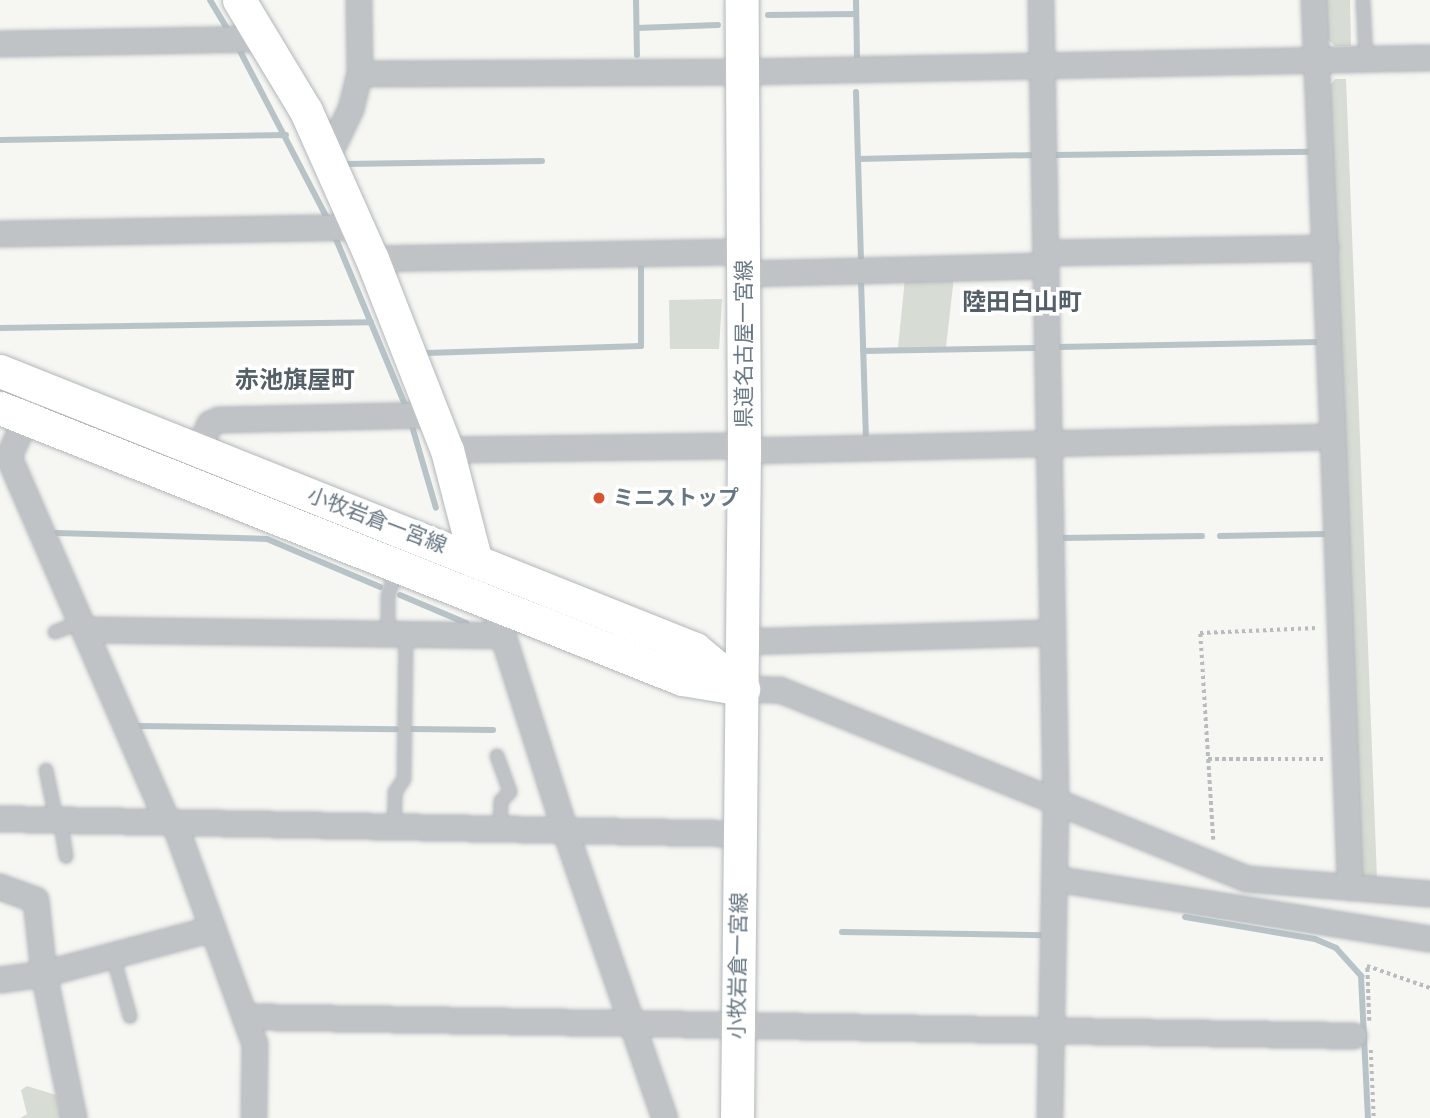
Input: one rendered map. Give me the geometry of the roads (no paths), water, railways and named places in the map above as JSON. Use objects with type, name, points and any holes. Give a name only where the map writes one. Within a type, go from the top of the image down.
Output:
[{"type":"main road","points":[[239,0],[328,157],[372,259],[435,415],[447,450],[475,558]]},
{"type":"main road","name":"県道名古屋一宮線","points":[[742,0],[743,689]]},
{"type":"main road","name":"小牧岩倉一宮線","points":[[0,372],[475,558],[695,649],[743,689]]},
{"type":"main road","name":"小牧岩倉一宮線","points":[[13,414],[682,679],[743,689]]},
{"type":"main road","name":"小牧岩倉一宮線","points":[[737,1118],[743,689]]},
{"type":"street","points":[[328,157],[351,109],[360,74],[359,0]]},
{"type":"street","points":[[1041,0],[1056,802],[1050,1118]]},
{"type":"street","points":[[1314,0],[1350,888]]},
{"type":"street","points":[[0,44],[262,39]]},
{"type":"street","points":[[360,74],[743,72],[1430,58]]},
{"type":"street","points":[[0,234],[358,227]]},
{"type":"street","points":[[372,259],[743,263],[1046,259],[1326,248]]},
{"type":"street","points":[[40,387],[13,414],[5,459],[86,626],[171,822],[213,929],[255,1044],[254,1118]]},
{"type":"street","points":[[198,449],[210,424],[219,420],[435,415]]},
{"type":"street","points":[[447,450],[1050,444],[1333,438]]},
{"type":"street","points":[[493,604],[565,830],[665,1118]]},
{"type":"street","points":[[86,626],[503,636]]},
{"type":"street","points":[[743,642],[1053,634]]},
{"type":"street","points":[[743,689],[780,690],[1247,879],[1430,894]]},
{"type":"street","points":[[0,819],[58,818],[394,828],[740,834]]},
{"type":"street","points":[[1055,879],[1430,939]]},
{"type":"street","points":[[0,887],[36,900],[44,974],[74,1118]]},
{"type":"street","points":[[0,980],[44,974],[111,953],[213,929]]},
{"type":"street","points":[[246,1017],[1052,1031],[1364,1032]]},
{"type":"lane","points":[[1363,0],[1366,60]]},
{"type":"lane","points":[[394,828],[395,792],[404,779],[397,634],[388,596],[399,566]]},
{"type":"lane","points":[[55,632],[86,626]]},
{"type":"lane","points":[[497,756],[510,792],[501,801],[500,830]]},
{"type":"lane","points":[[46,770],[66,858]]},
{"type":"lane","points":[[111,953],[130,1016]]},
{"type":"waterway","points":[[210,0],[229,32]]},
{"type":"waterway","points":[[636,0],[637,55]]},
{"type":"waterway","points":[[856,0],[857,57]]},
{"type":"waterway","points":[[768,15],[856,14]]},
{"type":"waterway","points":[[637,28],[718,25]]},
{"type":"waterway","points":[[239,49],[328,220]]},
{"type":"waterway","points":[[856,92],[861,261]]},
{"type":"waterway","points":[[0,140],[286,135]]},
{"type":"waterway","points":[[1054,155],[1313,152]]},
{"type":"waterway","points":[[858,159],[1036,155]]},
{"type":"waterway","points":[[347,164],[542,161]]},
{"type":"waterway","points":[[336,239],[406,407]]},
{"type":"waterway","points":[[427,353],[641,346],[641,261]]},
{"type":"waterway","points":[[861,280],[866,439]]},
{"type":"waterway","points":[[0,328],[371,322]]},
{"type":"waterway","points":[[1058,347],[1319,342]]},
{"type":"waterway","points":[[863,351],[1041,348]]},
{"type":"waterway","points":[[412,426],[436,508]]},
{"type":"waterway","points":[[56,533],[267,539],[380,587]]},
{"type":"waterway","points":[[1220,536],[1327,534]]},
{"type":"waterway","points":[[1062,538],[1202,536]]},
{"type":"waterway","points":[[400,595],[466,623]]},
{"type":"waterway","points":[[139,726],[396,729]]},
{"type":"waterway","points":[[411,729],[493,730]]},
{"type":"waterway","points":[[1185,917],[1315,939],[1336,948],[1361,976],[1368,1118]]},
{"type":"waterway","points":[[842,932],[1044,935]]},
{"type":"place","name":"ミニストップ","points":[[599,498]]},
{"type":"district","name":"陸田白山町","points":[[1022,302]]},
{"type":"district","name":"赤池旗屋町","points":[[295,380]]}]
